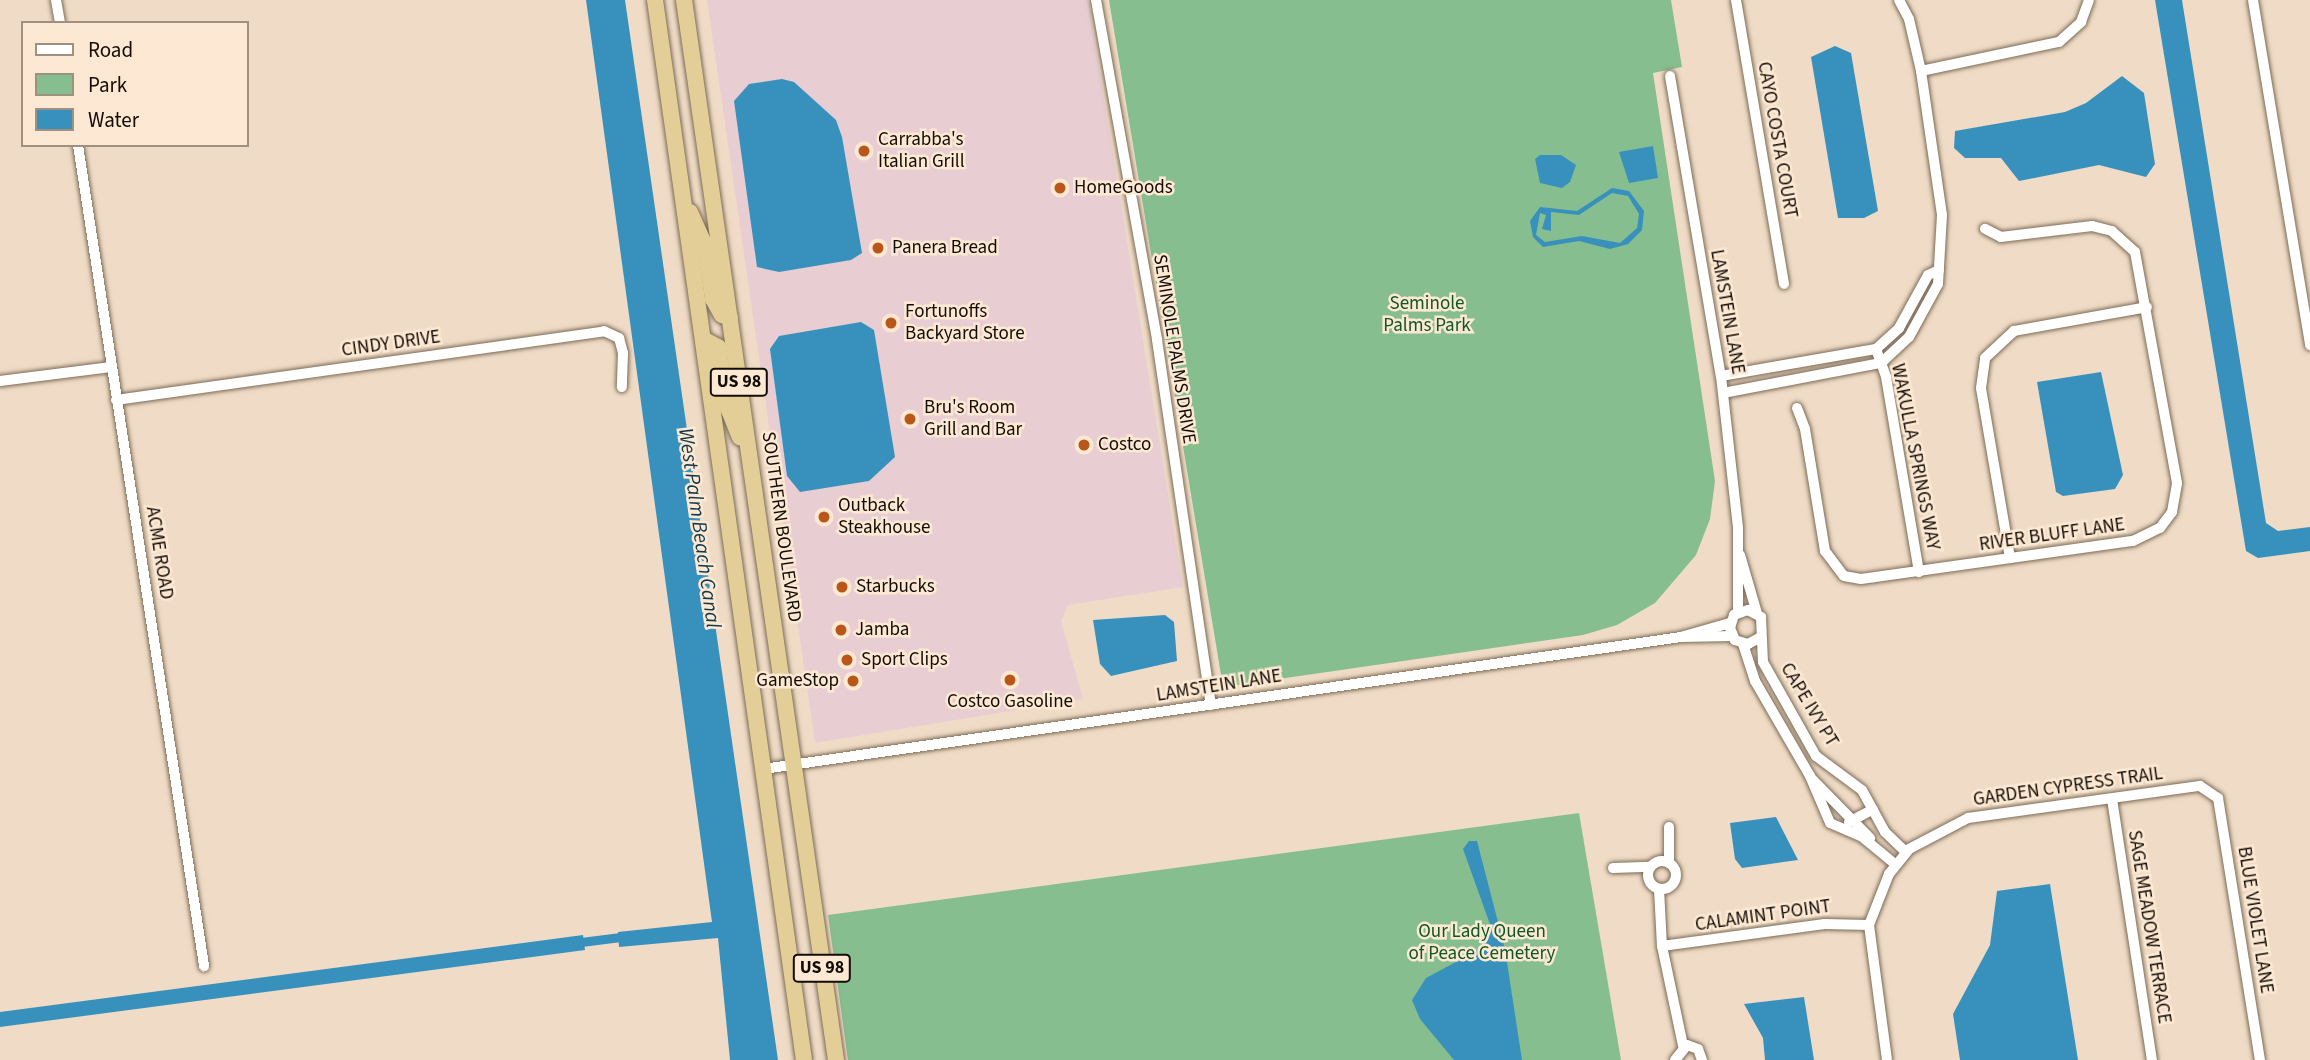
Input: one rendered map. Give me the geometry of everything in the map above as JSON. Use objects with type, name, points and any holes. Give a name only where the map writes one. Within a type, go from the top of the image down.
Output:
[{"type":"highway","name":"US 98","points":[[655,0],[804,1060]]},
{"type":"highway","name":"SOUTHERN BOULEVARD","points":[[682,0],[687,19],[836,1060]]},
{"type":"highway","points":[[682,194],[705,244],[713,299],[722,315],[730,317]]},
{"type":"highway","points":[[703,338],[718,348],[726,403],[750,459]]},
{"type":"street","points":[[56,0],[60,21]]},
{"type":"street","name":"SEMINOLE PALMS DRIVE","points":[[1096,0],[1157,340],[1211,705]]},
{"type":"street","name":"CAYO COSTA COURT","points":[[1737,0],[1784,284]]},
{"type":"street","points":[[1723,393],[1881,363],[1916,324],[1938,284],[1945,241],[1921,71],[1909,19],[1899,0]]},
{"type":"street","points":[[1921,71],[2059,42],[2081,22],[2089,0]]},
{"type":"street","points":[[2253,0],[2305,283],[2310,345]]},
{"type":"street","name":"LAMSTEIN LANE","points":[[1670,76],[1721,376],[1740,555],[1738,612]]},
{"type":"street","name":"ACME ROAD","points":[[78,147],[204,966]]},
{"type":"street","name":"RIVER BLUFF LANE","points":[[1797,408],[1832,566],[1861,579],[2143,539],[2172,512],[2177,483],[2140,261],[2112,231],[2081,226],[2001,237],[1984,229]]},
{"type":"street","points":[[1721,376],[1876,349],[1905,318],[1928,275],[1939,270]]},
{"type":"street","points":[[2010,558],[1981,388],[1984,358],[2014,331],[2147,307]]},
{"type":"street","points":[[1905,318],[1916,324]]},
{"type":"street","name":"CINDY DRIVE","points":[[116,400],[604,331],[619,338],[623,353],[622,387]]},
{"type":"street","name":"WAKULLA SPRINGS WAY","points":[[1876,349],[1881,363],[1919,572]]},
{"type":"street","points":[[1842,355],[1844,370]]},
{"type":"street","points":[[1812,360],[1816,375]]},
{"type":"street","points":[[0,381],[111,367]]},
{"type":"street","name":"LAMSTEIN LANE","points":[[1740,555],[1757,613]]},
{"type":"street","points":[[1738,612],[1757,613],[1764,627],[1761,637],[1743,644],[1732,636],[1730,623],[1738,612]]},
{"type":"street","name":"LAMSTEIN LANE","points":[[1681,637],[1730,623]]},
{"type":"street","name":"LAMSTEIN LANE","points":[[763,769],[1681,637],[1732,636]]},
{"type":"street","name":"CAPE IVY PT","points":[[1761,637],[1763,662],[1816,756],[1863,790],[1885,832],[1906,852]]},
{"type":"street","name":"CAPE IVY PT","points":[[1743,644],[1755,681],[1810,776],[1822,812],[1839,828],[1875,845]]},
{"type":"street","name":"CAPE IVY PT","points":[[1810,776],[1895,863]]},
{"type":"street","name":"GARDEN CYPRESS TRAIL","points":[[1869,925],[1895,863],[1906,852],[1968,818],[2210,789]]},
{"type":"street","name":"BLUE VIOLET LANE","points":[[2210,789],[2218,798],[2260,1060]]},
{"type":"street","name":"SAGE MEADOW TERRACE","points":[[2112,799],[2152,1060]]},
{"type":"street","points":[[1839,828],[1873,809]]},
{"type":"street","points":[[1659,889],[1675,880],[1669,863],[1669,827]]},
{"type":"street","points":[[1613,868],[1650,867],[1669,863]]},
{"type":"street","points":[[1650,867],[1649,881],[1659,889],[1662,946],[1683,1046],[1675,1060]]},
{"type":"street","name":"CALAMINT POINT","points":[[1662,946],[1825,924],[1869,925]]},
{"type":"street","points":[[1869,925],[1887,1060]]},
{"type":"street","points":[[1683,1046],[1698,1049],[1702,1060]]},
{"type":"shaded area","points":[[707,0],[1088,0],[1183,587],[1068,605],[1061,621],[1083,699],[815,743]]},
{"type":"green space","name":"Seminole Palms Park","points":[[1109,0],[1671,0],[1682,67],[1653,73],[1715,481],[1710,519],[1696,555],[1655,603],[1617,625],[1583,635],[1223,687]]},
{"type":"green space","name":"Our Lady Queen of Peace Cemetery","points":[[1579,813],[1621,1060],[848,1060],[828,915]]},
{"type":"water","name":"West Palm Beach Canal","points":[[586,0],[625,0],[778,1060],[730,1060],[718,938],[619,947],[618,932],[712,922]]},
{"type":"water","points":[[2155,0],[2182,0],[2266,523],[2278,531],[2310,527],[2310,551],[2258,558],[2246,551]]},
{"type":"water","points":[[1835,46],[1851,53],[1878,211],[1864,218],[1838,218],[1811,57]]},
{"type":"water","points":[[2122,76],[2144,93],[2155,164],[2146,177],[2099,165],[2019,181],[2001,158],[1965,158],[1954,148],[1955,131],[2065,112],[2086,103]]},
{"type":"water","points":[[782,79],[794,82],[836,120],[842,137],[862,253],[851,260],[779,272],[757,267],[734,101],[749,84]]},
{"type":"water","points":[[1653,146],[1658,178],[1629,183],[1619,152]]},
{"type":"water","points":[[1540,155],[1561,155],[1576,165],[1570,182],[1562,188],[1540,183],[1535,159]]},
{"type":"water","points":[[1612,188],[1629,191],[1644,211],[1642,230],[1628,244],[1610,249],[1579,241],[1543,247],[1533,237],[1530,221],[1540,207],[1577,211]],"holes":[[[1612,193],[1628,196],[1639,214],[1637,228],[1620,243],[1582,236],[1545,242],[1536,235],[1540,213],[1546,215],[1542,229],[1551,231],[1551,212],[1579,215]]]},
{"type":"water","points":[[861,322],[874,330],[895,457],[869,481],[800,492],[787,476],[770,349],[779,336]]},
{"type":"water","points":[[2101,372],[2123,475],[2115,489],[2063,496],[2056,492],[2037,382]]},
{"type":"water","points":[[1165,615],[1174,622],[1177,661],[1111,676],[1100,664],[1093,620]]},
{"type":"water","points":[[1776,817],[1798,860],[1742,868],[1735,859],[1730,823]]},
{"type":"water","points":[[1469,841],[1477,841],[1505,949],[1522,1060],[1454,1060],[1420,1019],[1412,1000],[1426,978],[1484,947],[1492,930],[1463,849]]},
{"type":"water","points":[[2050,884],[2078,1060],[1960,1060],[1953,1014],[1990,945],[1997,891]]},
{"type":"water","points":[[583,935],[585,950],[0,1027],[0,1012]]},
{"type":"water","points":[[1804,997],[1814,1060],[1765,1060],[1763,1038],[1744,1004]]},
{"type":"waterway","points":[[573,943],[629,936]]},
{"type":"place","name":"Carrabba's Italian Grill","points":[[864,151]]},
{"type":"place","name":"HomeGoods","points":[[1060,188]]},
{"type":"place","name":"Panera Bread","points":[[878,248]]},
{"type":"place","name":"Fortunoffs Backyard Store","points":[[891,323]]},
{"type":"place","name":"Bru's Room Grill and Bar","points":[[910,419]]},
{"type":"place","name":"Costco","points":[[1084,445]]},
{"type":"place","name":"Outback Steakhouse","points":[[824,517]]},
{"type":"place","name":"Starbucks","points":[[842,587]]},
{"type":"place","name":"Jamba","points":[[841,630]]},
{"type":"place","name":"Sport Clips","points":[[847,660]]},
{"type":"place","name":"Costco Gasoline","points":[[1010,680]]},
{"type":"place","name":"GameStop","points":[[853,681]]}]
